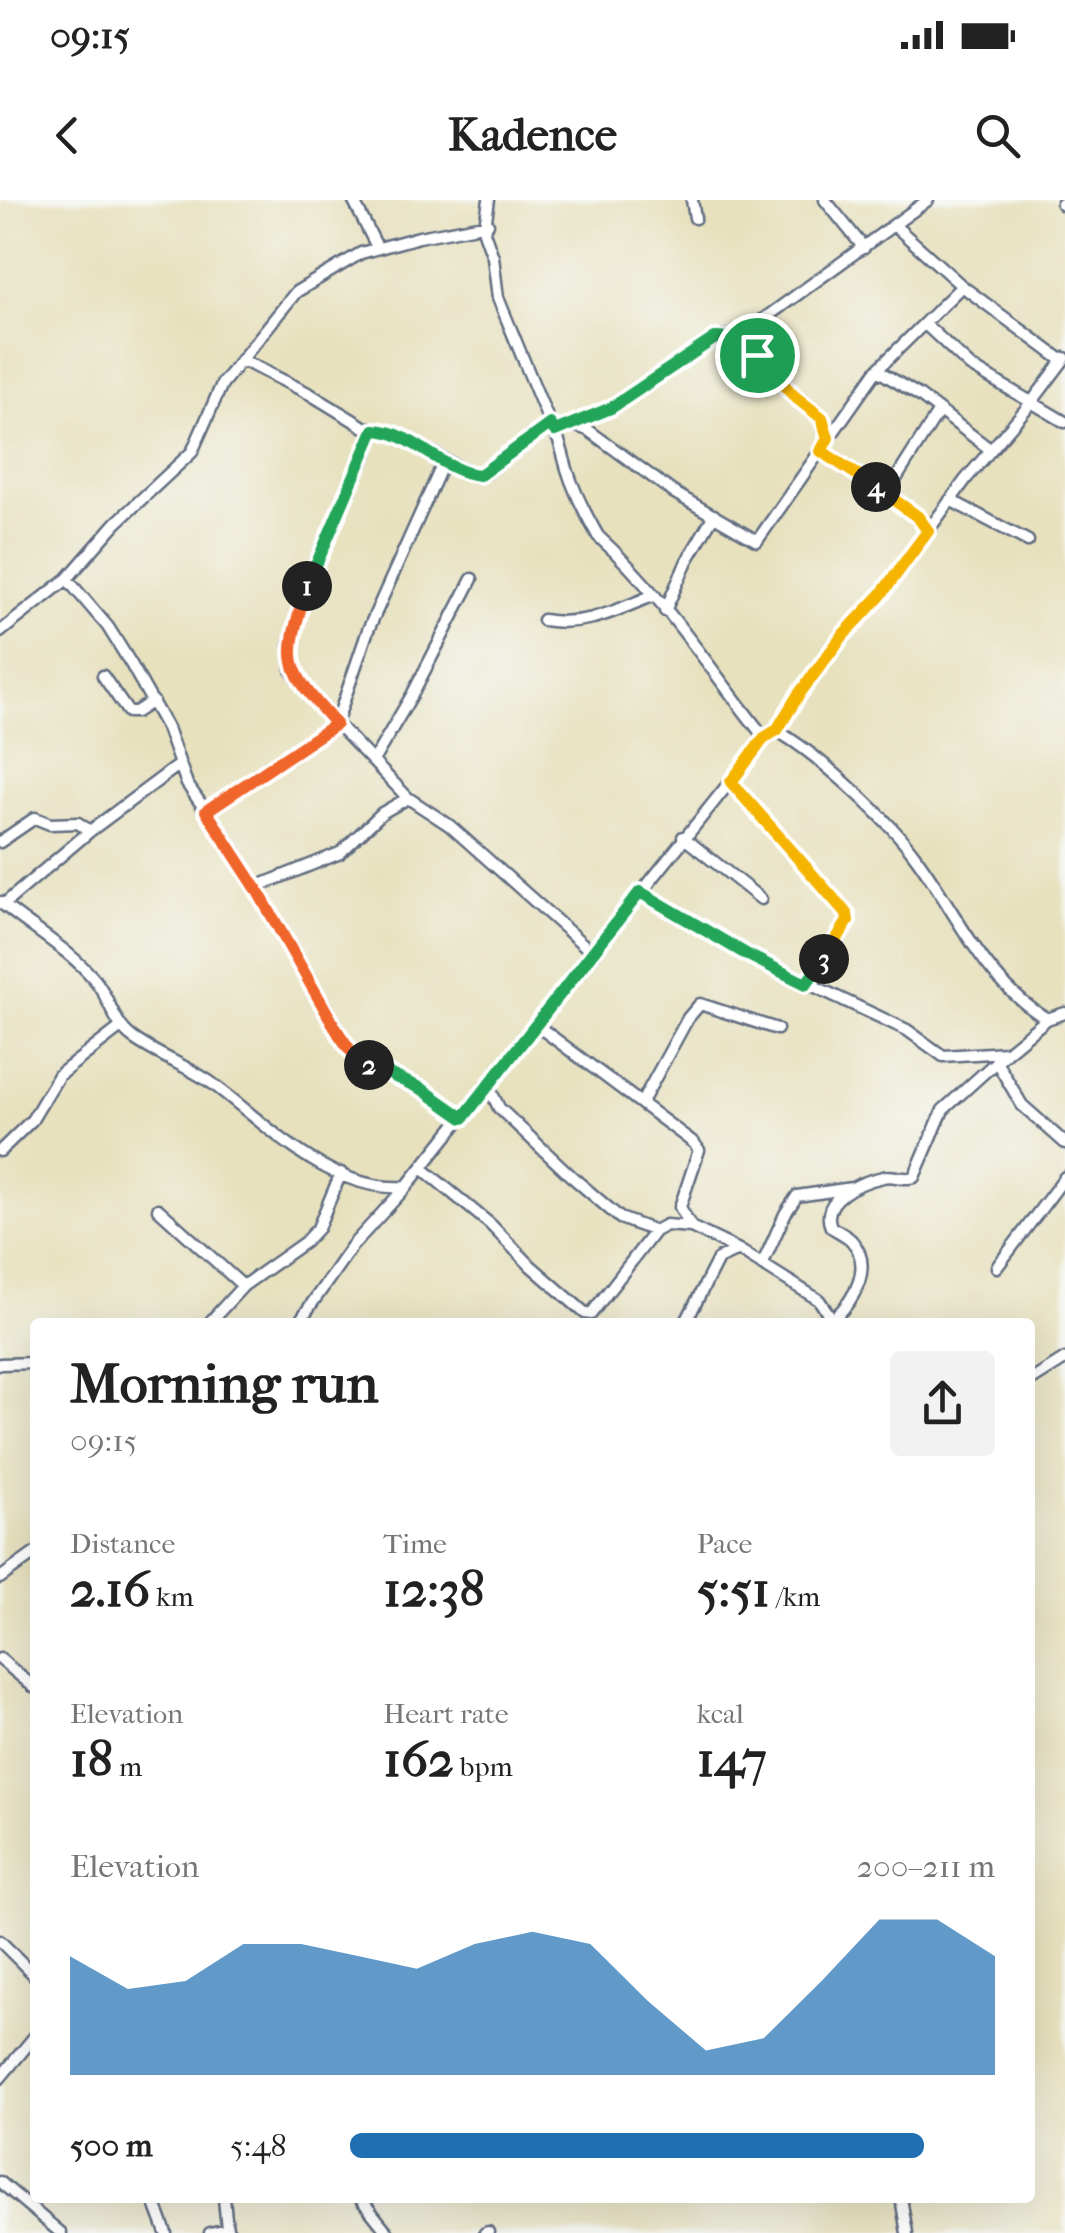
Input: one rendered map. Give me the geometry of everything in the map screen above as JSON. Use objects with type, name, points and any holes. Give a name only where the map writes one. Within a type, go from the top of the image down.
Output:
[{"type":"street","points":[[353,200],[377,247]]},
{"type":"street","points":[[489,200],[484,232],[493,258],[498,298],[592,526],[699,648],[726,693],[764,738]]},
{"type":"street","points":[[692,200],[695,218]]},
{"type":"street","points":[[825,200],[864,248]]},
{"type":"street","points":[[736,339],[928,200]]},
{"type":"street","points":[[0,632],[66,579],[116,523],[192,452],[222,384],[296,292],[347,259],[377,247],[488,224]]},
{"type":"street","points":[[303,1318],[352,1246],[423,1169],[683,837],[764,738],[777,730],[844,634],[880,596],[950,500],[1064,360],[962,286],[894,225]]},
{"type":"street","points":[[573,426],[597,436],[673,492],[757,541],[877,370],[962,286]]},
{"type":"street","points":[[925,324],[966,362],[1065,422]]},
{"type":"street","points":[[242,360],[374,430],[397,434],[444,461],[480,475],[552,427],[573,426],[623,400],[707,342],[724,336],[736,339],[757,355],[794,396],[822,418],[828,438]]},
{"type":"street","points":[[877,370],[990,450]]},
{"type":"street","points":[[886,494],[939,411]]},
{"type":"street","points":[[374,430],[311,571],[290,644],[292,670],[336,724],[408,798],[449,825],[594,954]]},
{"type":"street","points":[[821,451],[918,517],[928,531]]},
{"type":"street","points":[[206,811],[336,724],[368,630],[444,461]]},
{"type":"street","points":[[950,500],[1028,541]]},
{"type":"street","points":[[665,610],[687,560],[714,515]]},
{"type":"street","points":[[66,579],[108,627],[152,701],[187,784],[256,888],[350,1050],[367,1064],[422,1089],[463,1118]]},
{"type":"street","points":[[373,761],[472,579]]},
{"type":"street","points":[[543,620],[596,620],[652,596]]},
{"type":"street","points":[[102,676],[128,712],[136,712],[152,701]]},
{"type":"street","points":[[777,730],[802,745],[897,834],[929,874],[988,970],[1021,1004],[1047,1020]]},
{"type":"street","points":[[180,764],[2,904],[98,982],[121,1027],[132,1038],[216,1086],[260,1125],[296,1149],[341,1173],[387,1188],[406,1187]]},
{"type":"street","points":[[731,782],[847,914],[848,921],[841,933],[806,984]]},
{"type":"street","points":[[256,888],[340,853],[382,813],[408,798]]},
{"type":"street","points":[[0,842],[35,818],[50,824],[78,823],[90,831]]},
{"type":"street","points":[[683,837],[761,900]]},
{"type":"street","points":[[640,892],[746,954],[908,1030],[944,1056],[1006,1052]]},
{"type":"street","points":[[642,1102],[688,1018],[700,1004],[777,1029]]},
{"type":"street","points":[[762,1265],[797,1196],[853,1188],[884,1176],[907,1180],[914,1177],[943,1110],[1006,1052],[1047,1020],[1065,1012]]},
{"type":"street","points":[[536,1024],[642,1102],[699,1150],[680,1207],[691,1227]]},
{"type":"street","points":[[0,1151],[32,1120],[59,1074],[121,1027]]},
{"type":"street","points":[[996,1061],[1022,1104],[1065,1143]]},
{"type":"street","points":[[489,1087],[498,1108],[559,1166],[620,1218],[655,1231]]},
{"type":"street","points":[[423,1169],[490,1224],[586,1313],[597,1308],[655,1231],[666,1225],[691,1227],[739,1250],[819,1300],[836,1318]]},
{"type":"street","points":[[214,1318],[243,1286],[305,1242],[318,1228],[341,1173]]},
{"type":"street","points":[[997,1267],[1065,1177]]},
{"type":"street","points":[[839,1318],[854,1295],[862,1265],[850,1238],[830,1227],[827,1216],[835,1201],[853,1188]]},
{"type":"street","points":[[158,1209],[243,1286]]},
{"type":"street","points":[[688,1318],[718,1259],[739,1250]]},
{"type":"street","points":[[1035,1378],[1065,1359]]},
{"type":"street","points":[[0,1364],[30,1363]]},
{"type":"street","points":[[0,1578],[30,1557]]},
{"type":"street","points":[[2,1665],[30,1685]]},
{"type":"street","points":[[0,1941],[30,1971]]},
{"type":"street","points":[[2,2071],[30,2041]]},
{"type":"street","points":[[0,2182],[61,2233]]},
{"type":"street","points":[[155,2203],[166,2233]]},
{"type":"street","points":[[210,2233],[228,2231],[225,2203]]},
{"type":"street","points":[[364,2203],[384,2230],[370,2233]]},
{"type":"street","points":[[901,2203],[908,2233]]},
{"type":"route","points":[[715,338],[736,339],[757,355],[794,396],[822,418],[828,438],[821,451],[918,517],[928,531],[880,596],[844,634],[777,730],[764,738],[731,782],[839,902],[848,921],[806,984],[640,892],[463,1118],[422,1089],[367,1064],[350,1050],[234,851],[206,811],[336,724],[292,670],[290,644],[311,571],[374,430],[397,434],[444,461],[480,475],[550,424],[555,431],[611,408],[715,338]]}]
